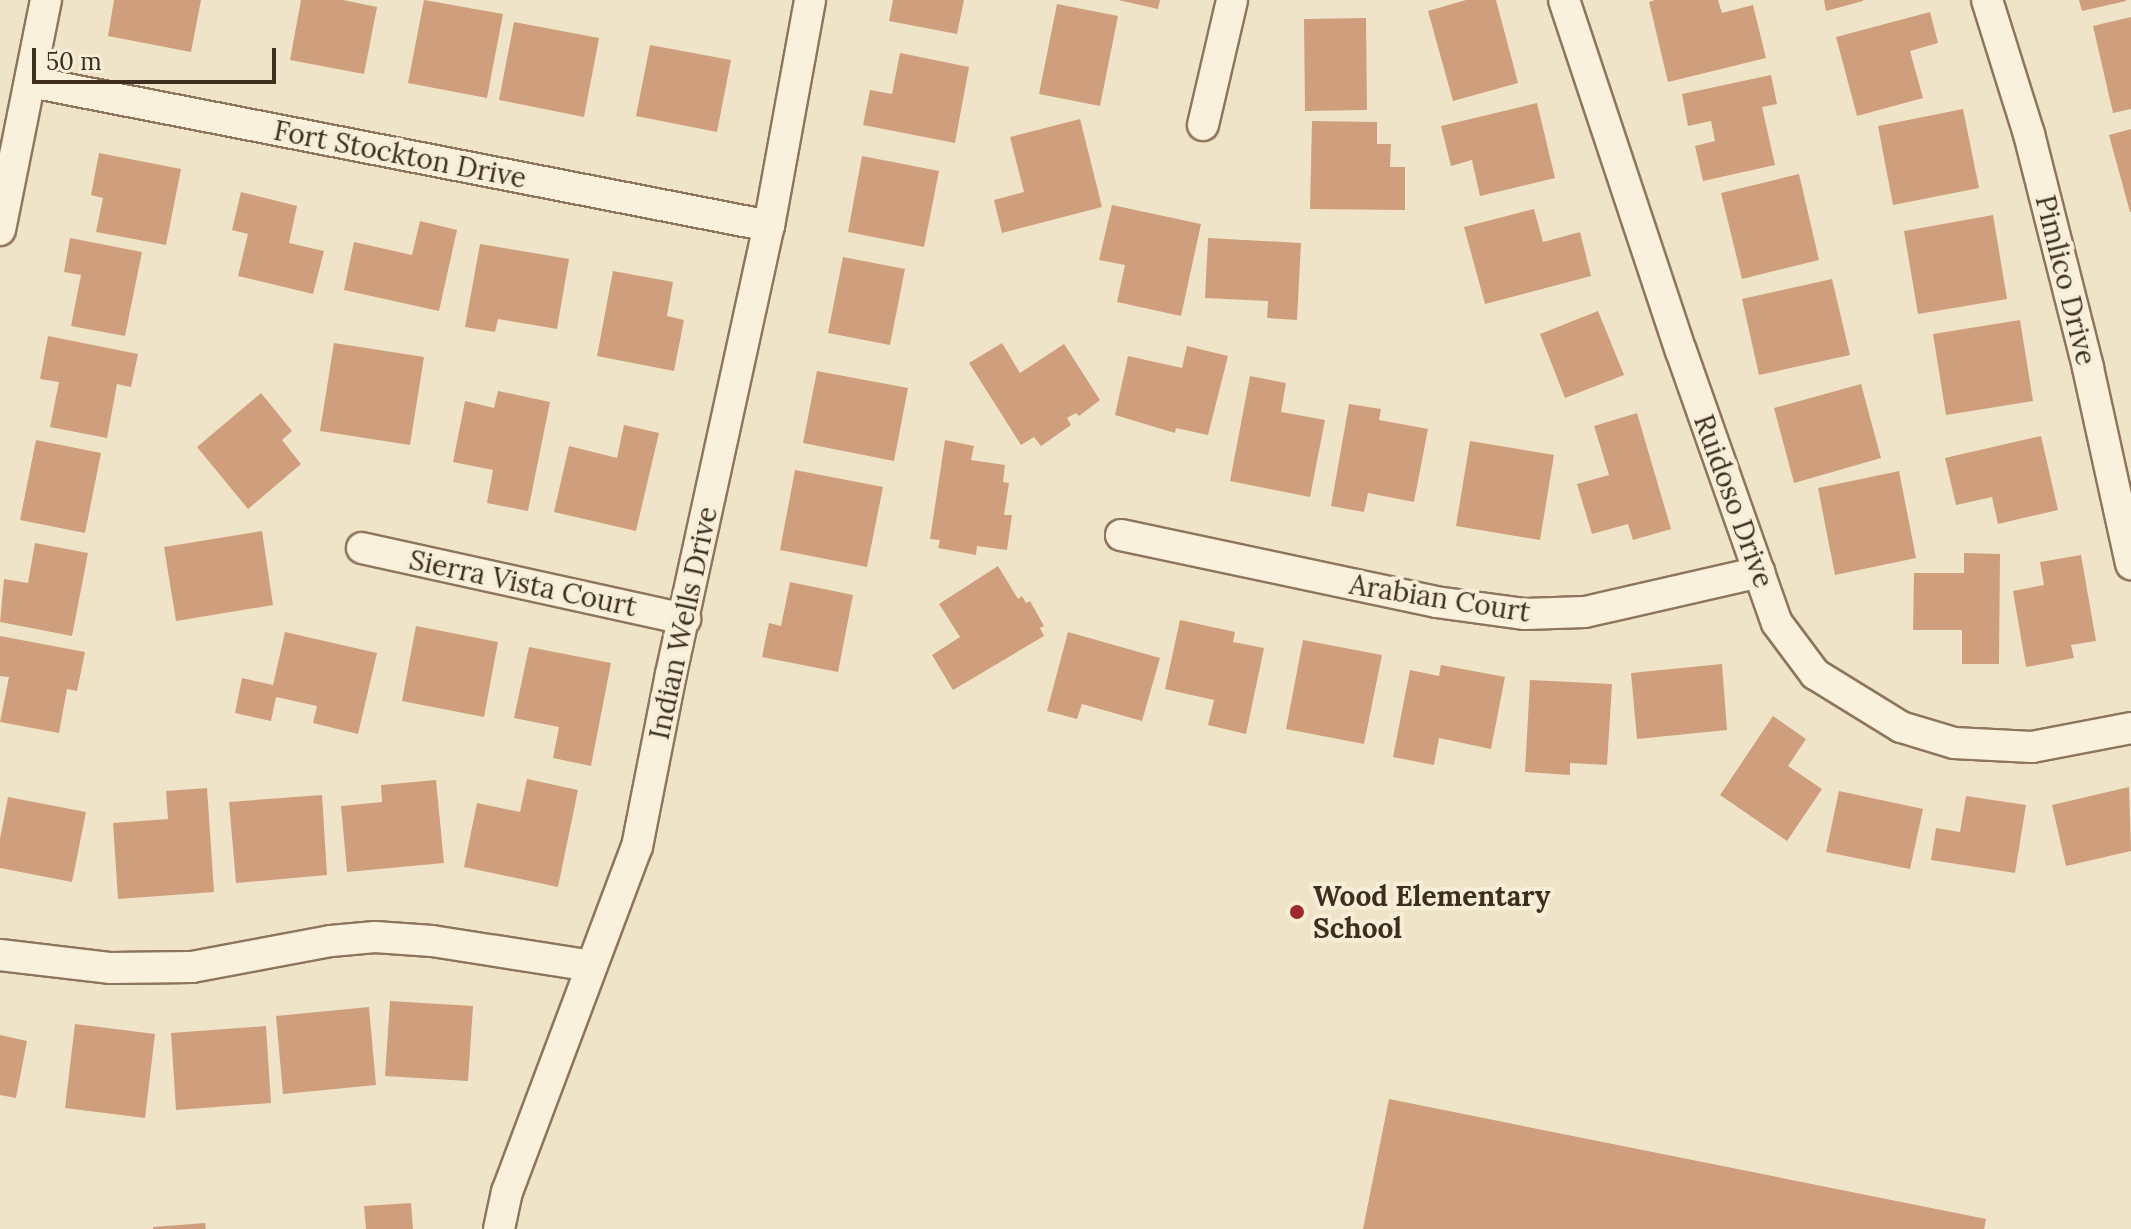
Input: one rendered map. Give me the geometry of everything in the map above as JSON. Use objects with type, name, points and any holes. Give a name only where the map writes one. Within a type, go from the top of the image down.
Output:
[{"type":"street","points":[[0,230],[46,0]]},
{"type":"street","name":"Indian Wells Drive","points":[[499,1229],[507,1192],[637,847],[769,226],[810,0]]},
{"type":"street","points":[[1203,125],[1232,0]]},
{"type":"street","name":"Ruidoso Drive","points":[[1564,0],[1777,623],[1815,674],[1901,727],[1954,743],[2032,747],[2131,728]]},
{"type":"street","name":"Pimlico Drive","points":[[1987,0],[2029,134],[2088,368],[2131,564]]},
{"type":"street","name":"Fort Stockton Drive","points":[[31,82],[769,226]]},
{"type":"street","name":"Arabian Court","points":[[1121,535],[1436,602],[1525,614],[1585,612],[1759,572]]},
{"type":"street","name":"Sierra Vista Court","points":[[362,548],[685,619]]},
{"type":"street","points":[[0,955],[111,968],[192,967],[331,941],[375,937],[432,941],[591,966]]},
{"type":"building","points":[[114,0],[201,0],[191,52],[108,36]]},
{"type":"building","points":[[301,0],[343,0],[377,7],[364,74],[290,60]]},
{"type":"building","points":[[424,0],[503,14],[487,98],[408,83]]},
{"type":"building","points":[[893,0],[964,0],[957,34],[889,21]]},
{"type":"building","points":[[1118,0],[1160,0],[1158,9]]},
{"type":"building","points":[[1466,0],[1496,0],[1518,83],[1453,101],[1428,11]]},
{"type":"building","points":[[1718,0],[1722,13],[1753,5],[1766,58],[1668,82],[1649,2]]},
{"type":"building","points":[[1824,0],[1863,0],[1863,1],[1826,11]]},
{"type":"building","points":[[2079,0],[2126,0],[2126,1],[2082,11]]},
{"type":"building","points":[[1057,4],[1118,16],[1100,106],[1039,94]]},
{"type":"building","points":[[1930,12],[1938,43],[1910,51],[1923,98],[1857,116],[1836,37]]},
{"type":"building","points":[[2131,17],[2131,109],[2113,113],[2093,26]]},
{"type":"building","points":[[1366,18],[1367,110],[1305,111],[1304,19]]},
{"type":"building","points":[[514,22],[599,38],[584,117],[499,100]]},
{"type":"building","points":[[650,45],[731,60],[717,132],[636,116]]},
{"type":"building","points":[[900,53],[969,67],[955,143],[863,125],[870,90],[892,94]]},
{"type":"building","points":[[1771,75],[1777,104],[1762,107],[1775,165],[1703,181],[1695,146],[1715,141],[1711,121],[1688,126],[1682,94]]},
{"type":"building","points":[[1537,103],[1555,178],[1480,196],[1472,160],[1451,166],[1441,126]]},
{"type":"building","points":[[1963,109],[1979,188],[1893,205],[1878,126]]},
{"type":"building","points":[[1080,119],[1102,207],[1002,233],[994,200],[1024,192],[1010,137]]},
{"type":"building","points":[[1312,121],[1377,122],[1377,144],[1391,144],[1390,167],[1405,167],[1405,210],[1310,209]]},
{"type":"building","points":[[2131,129],[2131,212],[2130,212],[2109,135]]},
{"type":"building","points":[[99,153],[181,169],[166,245],[96,232],[103,198],[91,195]]},
{"type":"building","points":[[862,156],[939,171],[924,247],[848,232]]},
{"type":"building","points":[[1799,174],[1819,260],[1742,279],[1721,193]]},
{"type":"building","points":[[241,192],[297,206],[289,243],[324,251],[313,294],[238,276],[248,234],[232,230]]},
{"type":"building","points":[[1112,205],[1201,224],[1181,316],[1117,302],[1125,265],[1099,260]]},
{"type":"building","points":[[1534,209],[1543,242],[1580,232],[1591,276],[1485,304],[1464,227]]},
{"type":"building","points":[[1993,215],[2007,299],[1918,314],[1904,231]]},
{"type":"building","points":[[420,221],[457,230],[439,311],[344,290],[354,242],[412,255]]},
{"type":"building","points":[[70,238],[142,252],[125,336],[71,326],[81,275],[64,272]]},
{"type":"building","points":[[1208,238],[1301,243],[1297,320],[1267,318],[1268,301],[1205,298]]},
{"type":"building","points":[[480,244],[569,259],[557,329],[498,319],[495,332],[465,327]]},
{"type":"building","points":[[843,257],[905,269],[890,345],[828,333]]},
{"type":"building","points":[[613,271],[673,282],[667,316],[684,320],[674,371],[597,356]]},
{"type":"building","points":[[1832,279],[1850,355],[1759,375],[1742,299]]},
{"type":"building","points":[[1598,311],[1624,375],[1565,398],[1540,334]]},
{"type":"building","points":[[2020,320],[2033,401],[1946,415],[1933,334]]},
{"type":"building","points":[[48,336],[138,354],[131,387],[117,384],[107,438],[50,427],[59,382],[40,379]]},
{"type":"building","points":[[334,343],[424,357],[410,445],[320,431]]},
{"type":"building","points":[[1002,343],[1020,373],[1064,344],[1100,400],[1079,416],[1076,413],[1067,418],[1071,425],[1041,446],[1034,437],[1021,445],[969,363]]},
{"type":"building","points":[[1187,346],[1228,356],[1208,435],[1176,428],[1175,433],[1115,415],[1128,356],[1182,368]]},
{"type":"building","points":[[817,371],[908,388],[894,461],[803,443]]},
{"type":"building","points":[[1250,376],[1286,383],[1281,412],[1325,420],[1310,497],[1230,481]]},
{"type":"building","points":[[1861,384],[1881,458],[1794,483],[1774,408]]},
{"type":"building","points":[[498,391],[550,402],[528,511],[487,503],[493,470],[453,462],[465,401],[494,408]]},
{"type":"building","points":[[261,393],[292,431],[282,440],[301,464],[248,509],[197,447]]},
{"type":"building","points":[[1349,404],[1381,409],[1379,420],[1428,429],[1414,502],[1368,493],[1364,512],[1331,506]]},
{"type":"building","points":[[1637,413],[1671,529],[1633,540],[1628,524],[1592,534],[1577,484],[1609,475],[1594,426]]},
{"type":"building","points":[[624,425],[659,433],[636,531],[554,512],[569,446],[617,458]]},
{"type":"building","points":[[2041,436],[2058,510],[1998,524],[1992,497],[1956,505],[1945,458]]},
{"type":"building","points":[[36,440],[101,453],[85,533],[20,520]]},
{"type":"building","points":[[945,440],[974,446],[971,460],[1005,465],[1003,482],[1009,483],[1004,515],[1012,515],[1007,550],[977,546],[976,555],[938,548],[940,540],[930,539]]},
{"type":"building","points":[[1470,441],[1554,455],[1540,540],[1456,526]]},
{"type":"building","points":[[795,470],[883,487],[867,567],[780,550]]},
{"type":"building","points":[[1899,471],[1916,558],[1835,575],[1818,488]]},
{"type":"building","points":[[262,531],[273,605],[176,621],[164,547]]},
{"type":"building","points":[[35,543],[88,553],[72,636],[0,622],[4,579],[28,583]]},
{"type":"building","points":[[1964,553],[2000,554],[1999,664],[1962,664],[1962,630],[1913,630],[1914,573],[1964,573]]},
{"type":"building","points":[[2081,555],[2096,641],[2071,645],[2074,658],[2026,667],[2013,591],[2044,585],[2040,562]]},
{"type":"building","points":[[998,566],[1018,599],[1022,596],[1026,603],[1030,601],[1044,626],[1040,628],[1044,636],[953,690],[932,655],[960,637],[939,604]]},
{"type":"building","points":[[790,582],[853,595],[838,672],[762,657],[769,623],[781,626]]},
{"type":"building","points":[[1180,620],[1235,632],[1233,642],[1264,648],[1246,734],[1208,725],[1214,700],[1165,689]]},
{"type":"building","points":[[416,626],[498,642],[484,717],[402,701]]},
{"type":"building","points":[[285,632],[377,653],[358,734],[313,723],[317,706],[276,697],[271,721],[235,713],[242,678],[273,685]]},
{"type":"building","points":[[1068,632],[1160,658],[1142,721],[1082,704],[1077,719],[1047,711]]},
{"type":"building","points":[[0,636],[85,652],[77,691],[67,689],[59,733],[0,722],[9,677],[0,676]]},
{"type":"building","points":[[1303,640],[1382,655],[1364,744],[1286,729]]},
{"type":"building","points":[[529,647],[611,663],[591,766],[553,758],[559,727],[514,718]]},
{"type":"building","points":[[1722,664],[1727,730],[1637,739],[1631,673]]},
{"type":"building","points":[[1441,665],[1505,677],[1491,749],[1439,738],[1434,765],[1393,757],[1410,670],[1439,676]]},
{"type":"building","points":[[1530,680],[1612,684],[1607,765],[1570,763],[1570,775],[1525,772]]},
{"type":"building","points":[[1773,716],[1806,739],[1788,766],[1822,789],[1787,841],[1720,795]]},
{"type":"building","points":[[527,779],[578,790],[558,887],[464,867],[477,803],[520,812]]},
{"type":"building","points":[[436,780],[444,863],[347,872],[341,806],[382,802],[381,785]]},
{"type":"building","points":[[2129,787],[2131,851],[2066,866],[2052,805]]},
{"type":"building","points":[[207,788],[214,892],[118,899],[113,823],[168,819],[166,791]]},
{"type":"building","points":[[1839,791],[1923,809],[1910,869],[1826,852]]},
{"type":"building","points":[[322,795],[327,875],[236,883],[229,802]]},
{"type":"building","points":[[1966,796],[2026,805],[2015,873],[1931,860],[1936,828],[1960,832]]},
{"type":"building","points":[[8,797],[86,812],[72,882],[0,868],[0,839]]},
{"type":"building","points":[[390,1001],[473,1006],[468,1081],[385,1076]]},
{"type":"building","points":[[369,1007],[376,1085],[283,1094],[276,1016]]},
{"type":"building","points":[[75,1024],[155,1034],[145,1118],[65,1108]]},
{"type":"building","points":[[266,1026],[271,1103],[176,1110],[171,1033]]},
{"type":"building","points":[[0,1035],[27,1041],[16,1098],[0,1095]]},
{"type":"building","points":[[1389,1099],[1986,1219],[1984,1229],[1363,1229]]},
{"type":"building","points":[[411,1203],[413,1229],[366,1229],[364,1206]]},
{"type":"building","points":[[205,1223],[206,1229],[153,1229],[153,1227]]},
{"type":"place","name":"Wood Elementary School","points":[[1297,912]]}]
